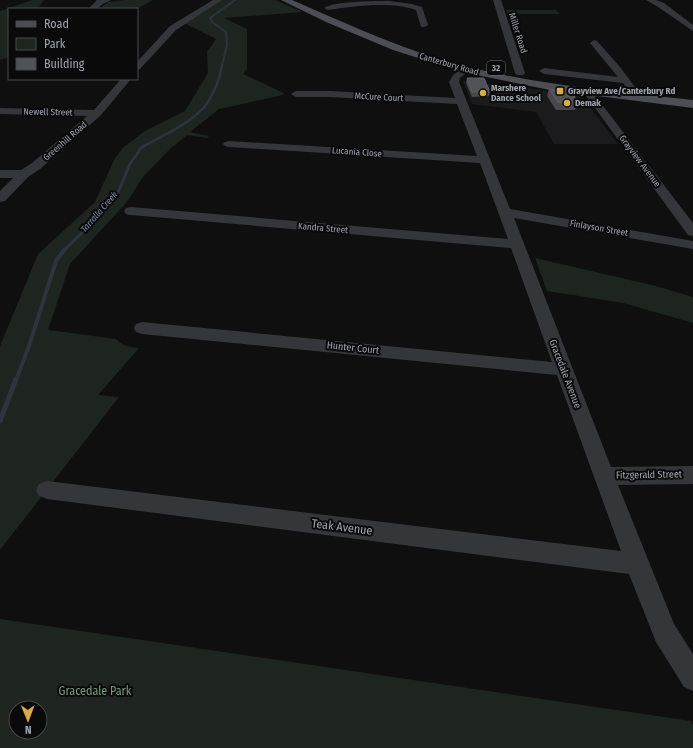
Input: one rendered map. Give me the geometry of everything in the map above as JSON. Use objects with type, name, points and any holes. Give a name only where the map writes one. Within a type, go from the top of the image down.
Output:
[{"type":"main road","name":"Canterbury Road","points":[[285,0],[388,45],[424,58],[465,70],[522,82],[584,86],[628,84],[693,95]]},
{"type":"main road","name":"Canterbury Road","points":[[309,0],[439,54],[478,65],[584,86],[693,104]]},
{"type":"main road","points":[[313,12],[328,8]]},
{"type":"street","points":[[93,8],[100,2],[107,0]]},
{"type":"street","name":"Miller Road","points":[[497,0],[520,73]]},
{"type":"street","points":[[650,0],[661,5],[693,29]]},
{"type":"street","points":[[201,1],[216,1]]},
{"type":"street","points":[[138,66],[173,28],[216,1]]},
{"type":"street","points":[[328,8],[354,3],[409,4],[419,9],[424,26]]},
{"type":"street","points":[[680,19],[693,20]]},
{"type":"street","points":[[594,43],[628,84]]},
{"type":"street","name":"Gracedale Avenue","points":[[465,70],[454,80],[462,102],[505,212],[637,564],[665,633],[693,678]]},
{"type":"street","points":[[544,71],[628,84]]},
{"type":"street","name":"Greenhill Road","points":[[0,198],[24,174],[36,166],[97,113],[125,80]]},
{"type":"street","name":"Grayview Avenue","points":[[584,86],[693,232]]},
{"type":"street","name":"McCure Court","points":[[296,94],[330,94],[462,102]]},
{"type":"street","name":"Newell Street","points":[[0,111],[97,113]]},
{"type":"street","name":"Lucania Close","points":[[229,144],[485,160]]},
{"type":"street","points":[[0,174],[24,174]]},
{"type":"street","name":"Kandra Street","points":[[131,211],[516,244]]},
{"type":"street","name":"Finlayson Street","points":[[505,212],[693,245]]},
{"type":"street","name":"Hunter Court","points":[[142,328],[563,369]]},
{"type":"street","name":"Fitzgerald Street","points":[[604,476],[693,475]]},
{"type":"street","name":"Teak Avenue","points":[[47,490],[637,564]]},
{"type":"shaded area","points":[[463,81],[581,95],[618,144],[554,144],[536,112],[472,104]]},
{"type":"green space","points":[[32,0],[44,0],[39,7],[88,7],[87,8],[9,8]]},
{"type":"green space","points":[[153,0],[138,8],[101,8],[108,2]]},
{"type":"green space","points":[[221,0],[275,0],[303,12],[224,18],[247,29],[247,69],[243,74],[284,93],[283,95],[219,109],[190,132],[209,136],[207,138],[187,135],[170,149],[143,177],[127,202],[70,264],[48,330],[116,339],[129,347],[139,348],[98,395],[119,397],[0,550],[0,346],[38,254],[95,202],[115,158],[124,147],[145,131],[185,111],[208,73],[207,52],[216,39],[184,23]]},
{"type":"green space","points":[[8,8],[8,57],[0,60],[0,11]]},
{"type":"green space","points":[[506,10],[556,10],[560,14],[507,14]]},
{"type":"green space","points":[[535,258],[656,286],[693,297],[693,323],[623,303],[547,291]]},
{"type":"green space","name":"Gracedale Park","points":[[0,619],[691,721],[693,725],[693,748],[0,748]]},
{"type":"building","points":[[467,78],[484,78],[490,92],[472,92]]},
{"type":"building","points":[[549,89],[573,92],[577,103],[558,102]]},
{"type":"waterway","name":"Tarralla Creek","points":[[222,66],[227,45],[226,32],[213,23],[210,18],[235,0]]},
{"type":"waterway","name":"Tarralla Creek","points":[[142,147],[178,128],[202,109],[208,102],[215,89],[222,65]]},
{"type":"waterway","name":"Tarralla Creek","points":[[65,249],[92,223],[117,195],[130,164],[144,146]]},
{"type":"waterway","name":"Tarralla Creek","points":[[16,380],[29,346],[56,261],[65,249]]},
{"type":"waterway","name":"Tarralla Creek","points":[[0,421],[16,379]]},
{"type":"place","name":"Grayview Ave/Canterbury Rd","points":[[560,91]]},
{"type":"place","name":"Marshere Dance School","points":[[483,93]]},
{"type":"place","name":"Demak","points":[[567,103]]}]
